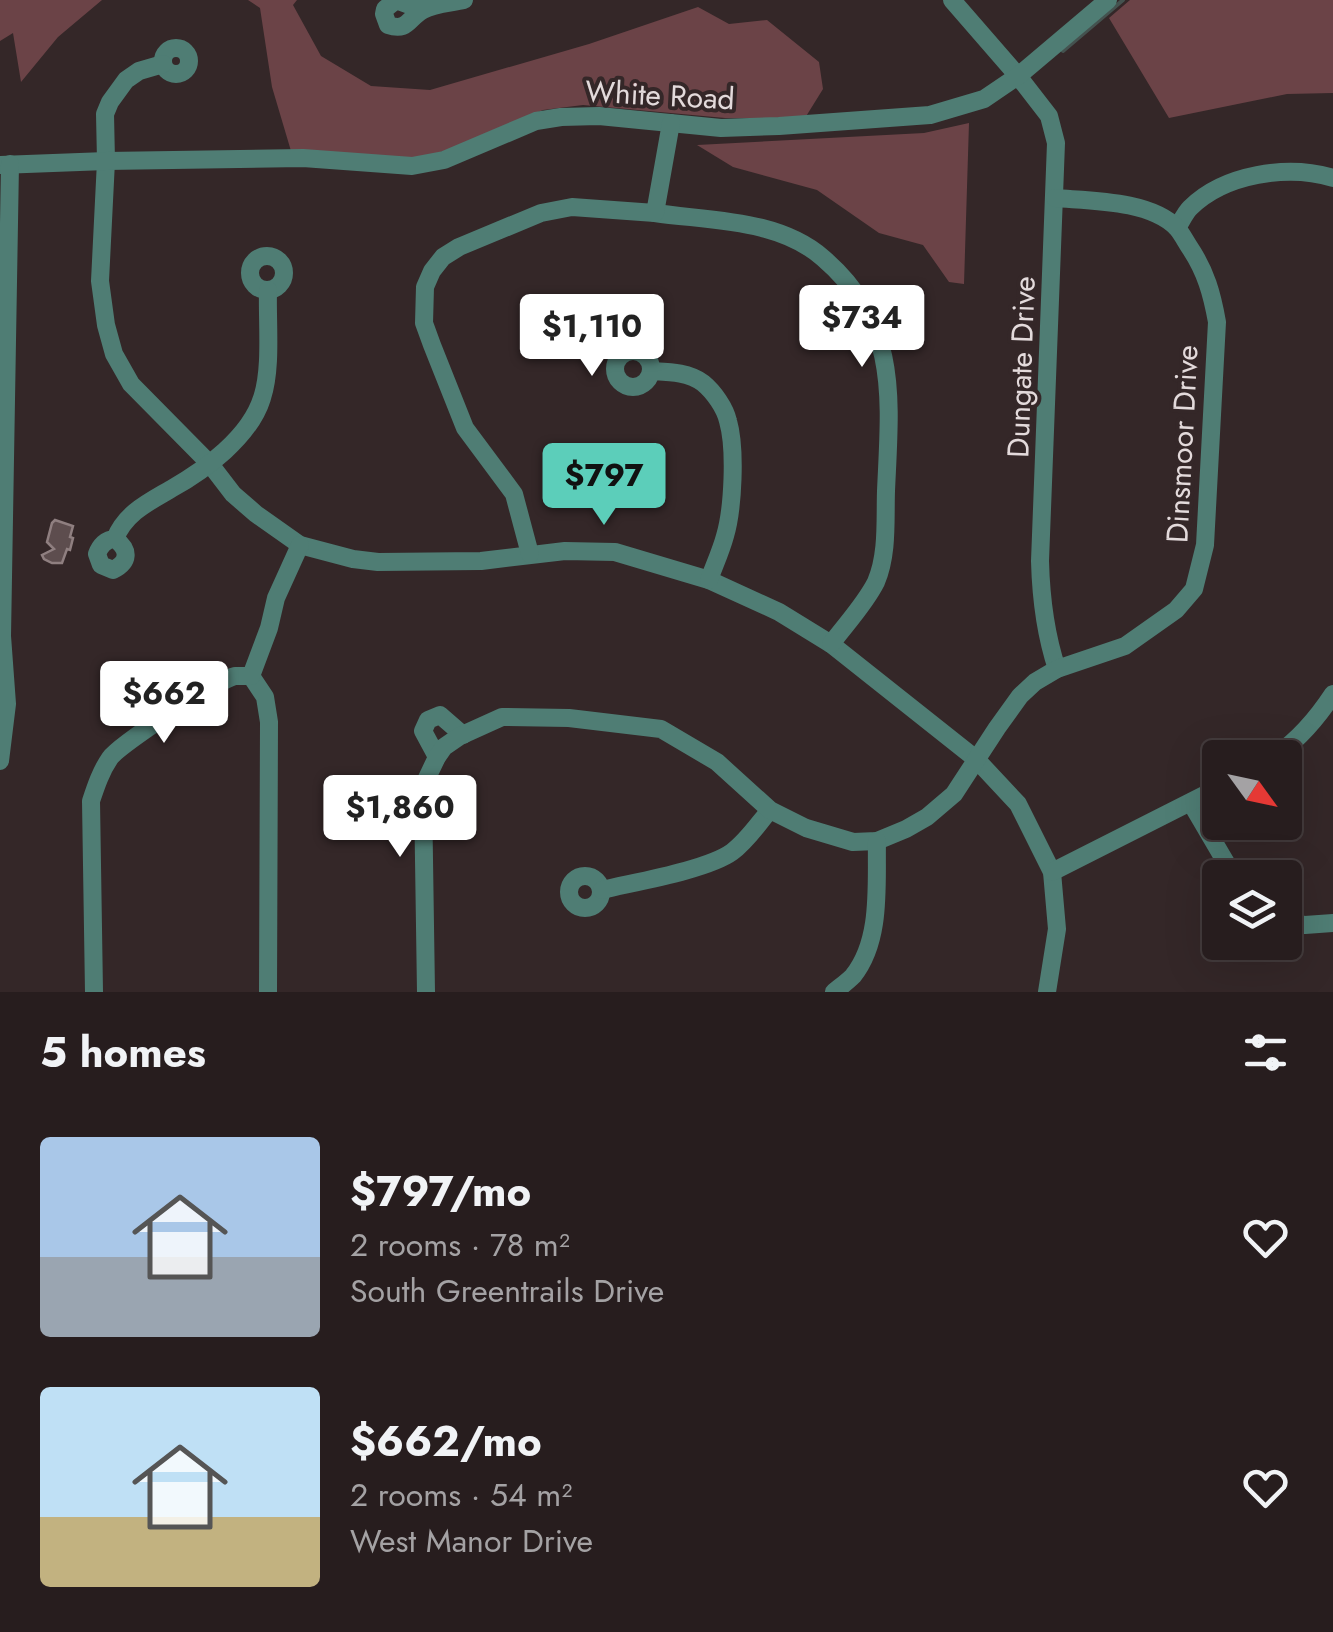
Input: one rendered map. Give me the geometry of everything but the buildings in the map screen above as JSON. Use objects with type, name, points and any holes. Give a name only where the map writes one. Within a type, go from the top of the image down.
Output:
[{"type":"street","points":[[424,10],[464,0]]},
{"type":"street","name":"Dungate Drive","points":[[952,0],[1048,116],[1056,143],[1040,561],[1042,606],[1048,642],[1058,669]]},
{"type":"street","name":"White Road","points":[[5,165],[304,158],[412,166],[444,160],[536,120],[599,116],[720,128],[930,115],[984,99],[1018,76],[1108,0]]},
{"type":"street","points":[[164,64],[126,80],[110,102],[104,125],[100,281],[106,325],[114,354],[131,384],[234,494],[300,546],[353,559],[480,561],[530,554],[615,552],[709,580],[780,612],[831,644],[976,759],[1018,804],[1052,872],[1057,928],[1047,992]]},
{"type":"street","points":[[655,213],[671,123]]},
{"type":"street","points":[[0,760],[7,704],[1,639],[5,165]]},
{"type":"street","points":[[1055,198],[1131,206],[1177,228],[1188,209],[1206,196],[1250,176],[1286,172],[1333,178]]},
{"type":"street","points":[[530,554],[514,494],[464,428],[424,323],[425,287],[432,271],[458,247],[541,213],[572,207],[655,213],[777,232],[822,256],[862,298],[876,326],[888,382],[884,552],[875,584],[831,644]]},
{"type":"street","name":"Dinsmoor Drive","points":[[878,841],[906,829],[954,794],[1020,696],[1035,682],[1058,669],[1125,646],[1176,610],[1194,588],[1206,545],[1216,322],[1206,274],[1177,228]]},
{"type":"street","points":[[115,539],[130,515],[210,464],[243,432],[256,413],[264,395],[267,371],[268,290]]},
{"type":"street","points":[[651,371],[684,374],[703,383],[720,401],[728,418],[732,439],[731,501],[726,534],[709,580]]},
{"type":"street","points":[[251,676],[276,598],[300,546]]},
{"type":"street","points":[[94,992],[91,801],[98,780],[111,756],[140,734],[219,684],[236,676],[251,676]]},
{"type":"street","points":[[251,676],[264,697],[269,722],[268,992]]},
{"type":"street","points":[[1294,740],[1315,721],[1333,694]]},
{"type":"street","points":[[440,752],[423,732],[428,720],[440,716],[462,734]]},
{"type":"street","points":[[426,992],[423,793],[427,778],[440,752],[462,734],[502,717],[569,718],[661,729],[718,762],[770,810],[806,828],[854,842],[878,841],[874,922],[869,942],[852,976],[834,992]]},
{"type":"street","points":[[1052,872],[1202,797]]},
{"type":"street","points":[[1191,803],[1224,860]]},
{"type":"street","points":[[602,890],[727,856],[770,810]]},
{"type":"street","points":[[1302,924],[1333,923]]},
{"type":"shaded area","points":[[0,0],[102,0],[58,37],[21,82],[13,33],[0,41]]},
{"type":"shaded area","points":[[248,0],[297,0],[293,5],[321,56],[371,86],[430,90],[589,44],[698,7],[729,24],[767,20],[819,62],[823,89],[805,118],[725,118],[583,105],[543,110],[420,158],[291,151],[272,87],[260,8]]},
{"type":"shaded area","points":[[1130,0],[1333,0],[1333,93],[1287,94],[1169,118],[1109,18]]},
{"type":"shaded area","points":[[969,123],[964,284],[949,282],[923,245],[879,233],[817,190],[733,167],[697,145],[924,133]]},
{"type":"waterway","points":[[1063,51],[1123,0]]}]
